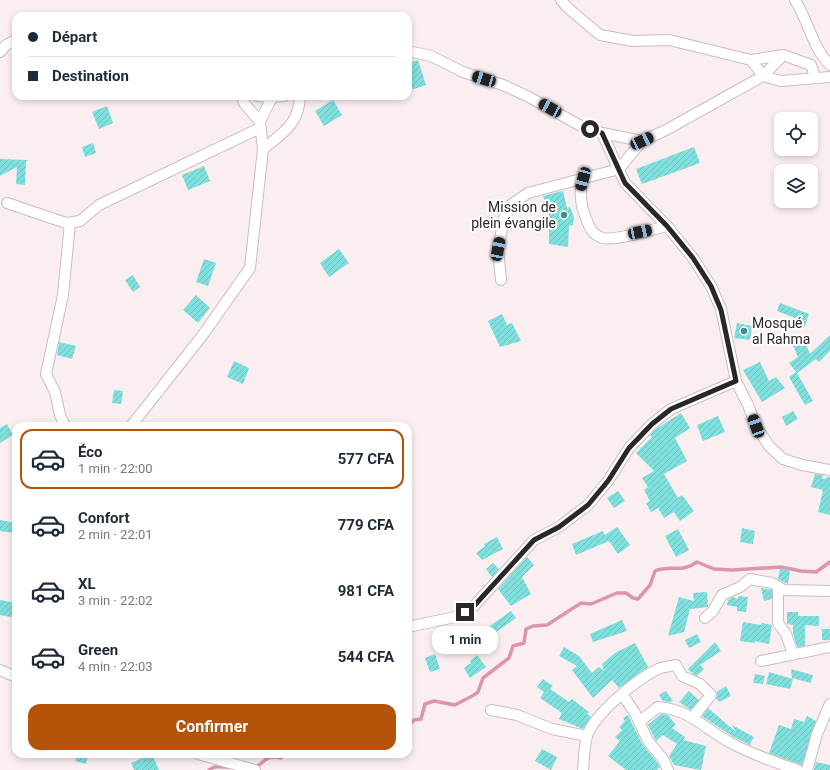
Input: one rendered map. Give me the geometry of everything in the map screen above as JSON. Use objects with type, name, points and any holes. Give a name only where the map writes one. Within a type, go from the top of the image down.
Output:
[{"type":"street","points":[[561,0],[568,8],[600,35],[633,41],[669,40],[751,60],[782,55],[811,65],[815,77]]},
{"type":"street","points":[[795,0],[804,13],[823,58],[830,65]]},
{"type":"street","points":[[2,45],[12,41]]},
{"type":"street","points":[[412,52],[431,56],[463,72],[502,85],[529,97],[580,125],[602,133],[642,141]]},
{"type":"street","points":[[501,280],[498,249],[504,218],[512,204],[528,193],[619,169],[642,141],[679,123],[763,76],[782,55]]},
{"type":"street","points":[[751,60],[763,76],[781,81],[815,77],[830,77]]},
{"type":"street","points":[[133,422],[202,336],[250,268],[263,149],[260,125],[243,100]]},
{"type":"street","points":[[7,203],[70,224],[80,221],[99,205],[260,125],[271,100]]},
{"type":"street","points":[[263,149],[283,133],[296,118],[300,107],[300,100]]},
{"type":"street","points":[[602,133],[625,183],[667,226],[693,258],[711,286],[721,310],[736,381],[748,405],[756,426],[769,446],[783,459],[802,465],[830,470]]},
{"type":"street","points":[[583,179],[579,192],[583,212],[591,231],[601,238],[614,238],[667,226]]},
{"type":"street","points":[[63,422],[60,415],[55,392],[46,374],[63,295],[70,224]]},
{"type":"street","points":[[412,626],[455,617],[474,606],[534,540],[559,527],[588,505],[608,481],[629,448],[652,424],[671,409],[736,381]]},
{"type":"street","points":[[705,618],[713,611],[722,595],[740,587],[750,579],[772,583],[784,590],[830,591]]},
{"type":"street","points":[[778,586],[778,622],[786,634],[793,654]]},
{"type":"street","points":[[761,661],[830,647]]},
{"type":"street","points":[[583,770],[587,736],[611,704],[622,694],[658,669],[676,665],[682,676],[700,684],[711,695],[693,717]]},
{"type":"street","points":[[0,670],[12,675]]},
{"type":"street","points":[[622,694],[639,722],[648,741],[663,759],[668,770]]},
{"type":"street","points":[[807,770],[817,734],[830,704]]},
{"type":"street","points":[[639,722],[658,707],[670,708],[693,717],[704,727],[759,757],[798,770]]},
{"type":"street","points":[[491,710],[517,715],[552,729],[587,736]]},
{"type":"street","points":[[213,758],[253,769]]},
{"type":"building","points":[[418,60],[426,85],[412,90],[412,62]]},
{"type":"building","points":[[333,100],[342,115],[324,126],[315,111]]},
{"type":"building","points":[[107,106],[113,123],[99,129],[92,112]]},
{"type":"building","points":[[93,143],[96,153],[85,157],[82,147]]},
{"type":"building","points":[[694,147],[700,163],[642,184],[636,169]]},
{"type":"building","points":[[0,159],[29,160],[26,161],[25,185],[16,184],[17,167],[0,176]]},
{"type":"building","points":[[204,166],[210,181],[188,190],[182,175]]},
{"type":"building","points":[[563,191],[567,208],[570,207],[574,217],[573,225],[569,226],[568,247],[549,244],[549,212],[543,196]]},
{"type":"building","points":[[339,249],[349,263],[329,277],[320,263]]},
{"type":"building","points":[[204,259],[216,263],[208,286],[196,282]]},
{"type":"building","points":[[133,275],[140,287],[133,292],[125,280]]},
{"type":"building","points":[[196,295],[210,308],[198,323],[183,310]]},
{"type":"building","points":[[780,303],[809,314],[804,328],[796,324],[798,319],[777,311]]},
{"type":"building","points":[[502,314],[507,325],[512,323],[521,341],[500,347],[488,321]]},
{"type":"building","points":[[737,323],[752,326],[750,340],[734,338]]},
{"type":"building","points":[[802,335],[810,354],[830,335],[830,351],[819,362],[816,359],[797,373],[813,401],[805,405],[789,377],[796,372],[789,363],[798,357],[791,341]]},
{"type":"building","points":[[59,342],[76,346],[72,359],[57,355]]},
{"type":"building","points":[[234,361],[249,368],[243,384],[227,377]]},
{"type":"building","points":[[760,362],[769,381],[776,377],[785,388],[762,402],[743,370]]},
{"type":"building","points":[[114,390],[123,391],[121,404],[112,403]]},
{"type":"building","points":[[793,411],[798,419],[786,426],[782,417]]},
{"type":"building","points":[[681,413],[690,428],[675,438],[687,461],[664,474],[678,498],[682,495],[694,511],[680,521],[674,512],[664,518],[658,508],[651,512],[646,503],[650,501],[644,490],[648,487],[642,478],[654,471],[636,453],[652,437],[650,435],[656,429]]},
{"type":"building","points":[[718,416],[725,432],[703,441],[697,425]]},
{"type":"building","points":[[7,424],[12,436],[0,443],[0,428]]},
{"type":"building","points":[[815,474],[823,475],[822,479],[830,477],[830,515],[818,512],[823,490],[811,487]]},
{"type":"building","points":[[618,491],[625,501],[614,508],[607,498]]},
{"type":"building","points":[[0,520],[12,522],[12,533],[0,531]]},
{"type":"building","points":[[617,527],[630,545],[618,554],[609,541],[576,555],[572,544],[603,531],[605,535]]},
{"type":"building","points":[[742,528],[755,531],[753,544],[740,542]]},
{"type":"building","points":[[678,529],[689,550],[676,557],[665,536]]},
{"type":"building","points":[[497,537],[503,549],[482,560],[476,553],[485,546],[484,544]]},
{"type":"building","points":[[527,557],[534,565],[522,577],[531,594],[511,606],[498,589]]},
{"type":"building","points":[[493,563],[499,569],[492,577],[486,569]]},
{"type":"building","points":[[780,569],[790,570],[788,584],[778,579]]},
{"type":"building","points":[[761,588],[772,590],[772,599],[764,601]]},
{"type":"building","points":[[707,592],[708,607],[690,609],[684,632],[668,636],[679,597],[694,601],[693,593]]},
{"type":"building","points":[[738,596],[748,597],[746,612],[737,611],[737,607],[727,605],[728,600],[733,597],[738,599]]},
{"type":"building","points":[[0,600],[12,602],[12,617],[0,615]]},
{"type":"building","points":[[511,611],[516,618],[491,636],[487,628]]},
{"type":"building","points":[[787,612],[798,612],[798,616],[819,616],[819,626],[805,625],[805,646],[797,647],[793,633],[793,625],[787,624]]},
{"type":"building","points":[[622,620],[627,631],[593,642],[590,634]]},
{"type":"building","points":[[743,622],[772,625],[769,644],[755,641],[755,643],[740,641]]},
{"type":"building","points":[[822,629],[830,629],[830,640],[822,640]]},
{"type":"building","points":[[697,634],[701,642],[689,648],[685,640]]},
{"type":"building","points":[[715,642],[721,651],[700,665],[704,669],[697,676],[692,673],[688,669]]},
{"type":"building","points":[[635,643],[648,667],[619,688],[612,680],[593,698],[572,670],[577,666],[559,656],[564,647],[579,656],[592,673],[599,667],[604,671],[602,664],[615,653]]},
{"type":"building","points":[[435,654],[440,669],[430,672],[425,658]]},
{"type":"building","points":[[477,655],[486,667],[470,678],[464,668],[471,663],[470,661]]},
{"type":"building","points":[[791,669],[813,675],[811,683],[792,678]]},
{"type":"building","points":[[769,672],[793,679],[790,689],[766,684]]},
{"type":"building","points":[[755,674],[765,676],[763,684],[753,683]]},
{"type":"building","points":[[543,679],[553,686],[550,689],[569,702],[572,699],[589,712],[587,714],[591,717],[583,729],[559,719],[562,713],[540,698],[544,692],[537,687]]},
{"type":"building","points":[[726,686],[731,696],[719,702],[716,698],[717,692]]},
{"type":"building","points":[[666,691],[673,701],[663,701],[659,695]]},
{"type":"building","points":[[689,691],[699,700],[691,710],[679,702]]},
{"type":"building","points":[[708,708],[736,732],[732,725],[754,737],[750,744],[752,746],[732,736],[702,716]]},
{"type":"building","points":[[661,714],[668,715],[676,725],[672,728],[685,737],[683,740],[706,746],[701,770],[674,765],[669,756],[677,744],[663,735],[656,741],[648,725]]},
{"type":"building","points":[[628,715],[642,744],[660,767],[657,770],[626,770],[608,756],[620,741],[615,737],[622,730],[619,727],[625,721],[623,718]]},
{"type":"building","points":[[807,716],[816,721],[802,765],[769,753],[779,725],[791,729],[794,719],[804,722]]},
{"type":"building","points":[[542,749],[557,757],[551,770],[535,761]]},
{"type":"building","points":[[76,758],[87,758],[86,764],[75,761]]},
{"type":"building","points":[[143,758],[154,758],[159,770],[134,770],[131,763]]},
{"type":"building","points":[[816,762],[830,765],[830,770],[814,770]]},
{"type":"waterway","points":[[412,722],[414,720],[421,719],[425,704],[434,701],[455,705],[478,692],[483,678],[509,658],[513,646],[524,643],[526,629],[533,626],[547,625],[581,603],[591,604],[617,593],[626,593],[633,598],[638,599],[650,585],[655,571],[666,568],[691,566],[697,562],[714,569],[732,570],[781,567],[816,572],[830,562]]},
{"type":"waterway","points":[[253,768],[267,758]]},
{"type":"waterway","points":[[209,770],[218,767],[233,767]]},
{"type":"place","name":"Mission de plein évangile","points":[[564,215]]},
{"type":"place","name":"Mosqué al Rahma","points":[[744,331]]},
{"type":"route","points":[[465,612],[474,606],[534,540],[559,527],[588,505],[608,481],[629,448],[652,424],[671,409],[736,381],[729,341],[721,310],[711,286],[693,258],[667,226],[625,183],[602,133],[590,129]]}]
